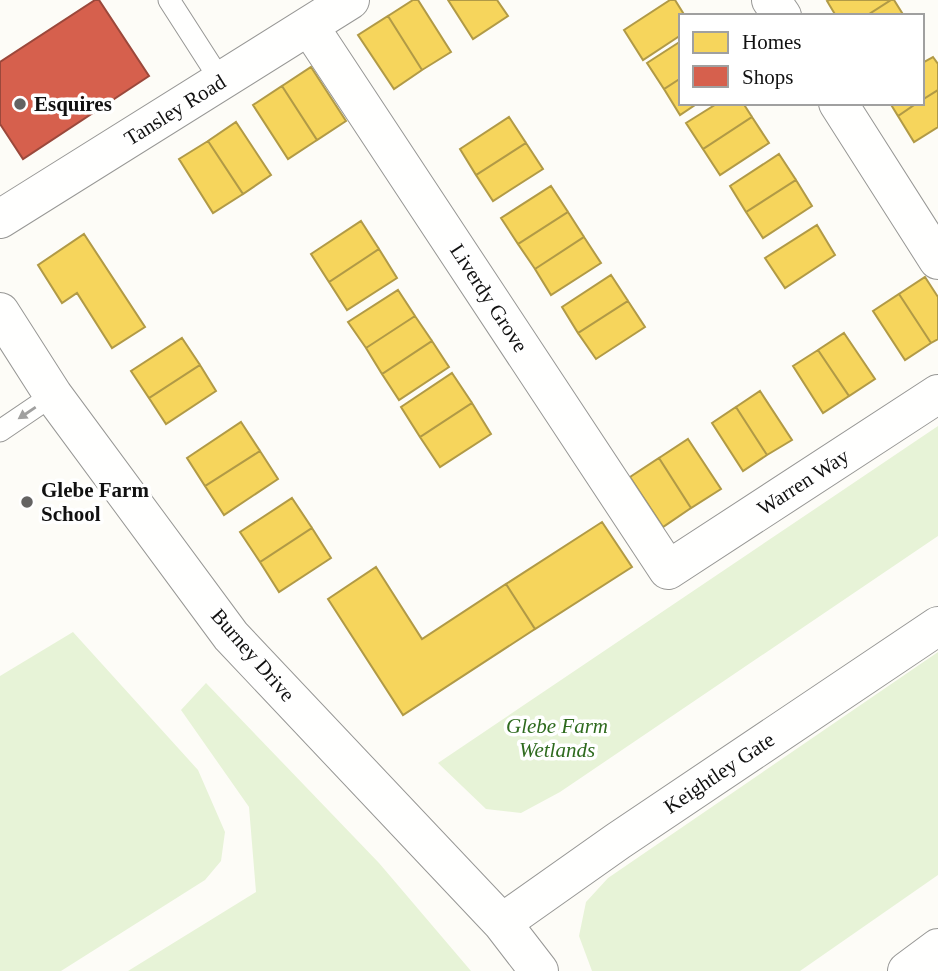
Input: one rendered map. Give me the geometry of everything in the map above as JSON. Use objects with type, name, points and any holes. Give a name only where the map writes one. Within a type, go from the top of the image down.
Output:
[{"type":"street","name":"Tansley Road","points":[[0,219],[350,0]]},
{"type":"street","name":"Liverdy Grove","points":[[309,26],[668,570]]},
{"type":"street","points":[[839,105],[938,260]]},
{"type":"street","name":"Burney Drive","points":[[0,312],[53,395],[231,636],[502,923],[539,971]]},
{"type":"street","name":"Warren Way","points":[[668,570],[938,394]]},
{"type":"street","name":"Keightley Gate","points":[[502,923],[618,841],[938,626]]},
{"type":"street","points":[[906,971],[938,948]]},
{"type":"lane","points":[[169,0],[221,81]]},
{"type":"lane","points":[[0,431],[53,395]]},
{"type":"green space","name":"Glebe Farm Wetlands","points":[[938,426],[938,536],[560,792],[521,813],[486,809],[438,763]]},
{"type":"green space","points":[[73,632],[198,770],[225,832],[221,861],[205,880],[61,971],[0,971],[0,676]]},
{"type":"green space","points":[[938,652],[938,875],[800,971],[592,971],[579,936],[586,902],[608,878]]},
{"type":"green space","points":[[206,683],[379,863],[471,971],[128,971],[256,892],[249,807],[181,710]]},
{"type":"building: Homes","points":[[413,0],[418,0],[451,52],[422,70],[388,16]]},
{"type":"building: Homes","points":[[448,0],[497,0],[508,16],[473,39]]},
{"type":"building: Homes","points":[[670,0],[675,0],[684,14],[679,14],[679,36],[643,60],[624,30]]},
{"type":"building: Homes","points":[[891,0],[869,14],[835,14],[827,1]]},
{"type":"building: Homes","points":[[894,0],[903,14],[869,14]]},
{"type":"building: Homes","points":[[388,16],[422,70],[394,89],[358,35]]},
{"type":"building: Homes","points":[[679,42],[679,79],[664,89],[647,63]]},
{"type":"building: Homes","points":[[933,57],[938,64],[938,90],[924,99],[924,62]]},
{"type":"building: Homes","points":[[311,67],[346,121],[317,140],[282,86]]},
{"type":"building: Homes","points":[[679,79],[679,105],[695,105],[680,115],[664,89]]},
{"type":"building: Homes","points":[[282,86],[317,140],[288,159],[253,105]]},
{"type":"building: Homes","points":[[938,90],[938,127],[914,142],[898,116],[914,105],[924,105],[924,99]]},
{"type":"building: Homes","points":[[715,105],[744,105],[752,117],[703,149],[686,123]]},
{"type":"building: Homes","points":[[891,105],[914,105],[898,116]]},
{"type":"building: Homes","points":[[509,117],[526,143],[476,175],[460,149]]},
{"type":"building: Homes","points":[[752,117],[769,143],[720,175],[703,149]]},
{"type":"building: Homes","points":[[236,122],[271,175],[243,194],[208,141]]},
{"type":"building: Homes","points":[[208,141],[243,194],[213,213],[179,159]]},
{"type":"building: Homes","points":[[526,143],[543,169],[493,201],[476,175]]},
{"type":"building: Homes","points":[[779,154],[796,180],[746,212],[730,186]]},
{"type":"building: Homes","points":[[796,180],[812,206],[763,238],[746,212]]},
{"type":"building: Homes","points":[[551,186],[568,212],[518,244],[501,218]]},
{"type":"building: Homes","points":[[568,212],[584,237],[535,269],[518,244]]},
{"type":"building: Homes","points":[[361,221],[379,249],[329,282],[311,254]]},
{"type":"building: Homes","points":[[817,225],[835,255],[785,288],[765,258]]},
{"type":"building: Homes","points":[[84,234],[145,327],[112,348],[77,293],[62,303],[38,265]]},
{"type":"building: Homes","points":[[584,237],[601,263],[551,295],[535,269]]},
{"type":"building: Homes","points":[[379,249],[397,278],[347,310],[329,282]]},
{"type":"building: Homes","points":[[611,275],[628,301],[578,333],[562,307]]},
{"type":"building: Homes","points":[[925,277],[938,297],[938,339],[931,343],[899,294]]},
{"type":"building: Homes","points":[[398,290],[415,316],[366,348],[348,322]]},
{"type":"building: Homes","points":[[899,294],[931,343],[905,360],[873,311]]},
{"type":"building: Homes","points":[[628,301],[645,327],[596,359],[578,333]]},
{"type":"building: Homes","points":[[415,316],[432,341],[382,374],[366,348]]},
{"type":"building: Homes","points":[[844,333],[875,379],[849,396],[818,350]]},
{"type":"building: Homes","points":[[182,338],[200,365],[149,398],[131,371]]},
{"type":"building: Homes","points":[[432,341],[449,367],[399,400],[382,374]]},
{"type":"building: Homes","points":[[818,350],[849,396],[823,413],[793,366]]},
{"type":"building: Homes","points":[[200,365],[216,391],[166,424],[149,398]]},
{"type":"building: Homes","points":[[452,373],[472,403],[420,437],[401,407]]},
{"type":"building: Homes","points":[[760,391],[792,440],[767,455],[736,407]]},
{"type":"building: Homes","points":[[472,403],[491,434],[440,467],[420,437]]},
{"type":"building: Homes","points":[[736,407],[767,455],[743,471],[712,423]]},
{"type":"building: Homes","points":[[241,422],[260,451],[205,486],[187,458]]},
{"type":"building: Homes","points":[[688,439],[721,489],[691,508],[659,458]]},
{"type":"building: Homes","points":[[260,451],[278,479],[224,515],[205,486]]},
{"type":"building: Homes","points":[[659,458],[691,508],[663,527],[630,477]]},
{"type":"building: Homes","points":[[292,498],[312,528],[260,562],[240,532]]},
{"type":"building: Homes","points":[[602,522],[632,567],[535,629],[506,584]]},
{"type":"building: Homes","points":[[312,528],[331,558],[279,592],[260,562]]},
{"type":"building: Homes","points":[[376,567],[422,639],[506,584],[535,629],[403,715],[328,599]]},
{"type":"building: Shops","points":[[95,0],[99,0],[149,76],[23,159],[0,124],[0,62]]},
{"type":"place","name":"Esquires","points":[[20,104]]},
{"type":"place","name":"Glebe Farm School","points":[[27,502]]}]
